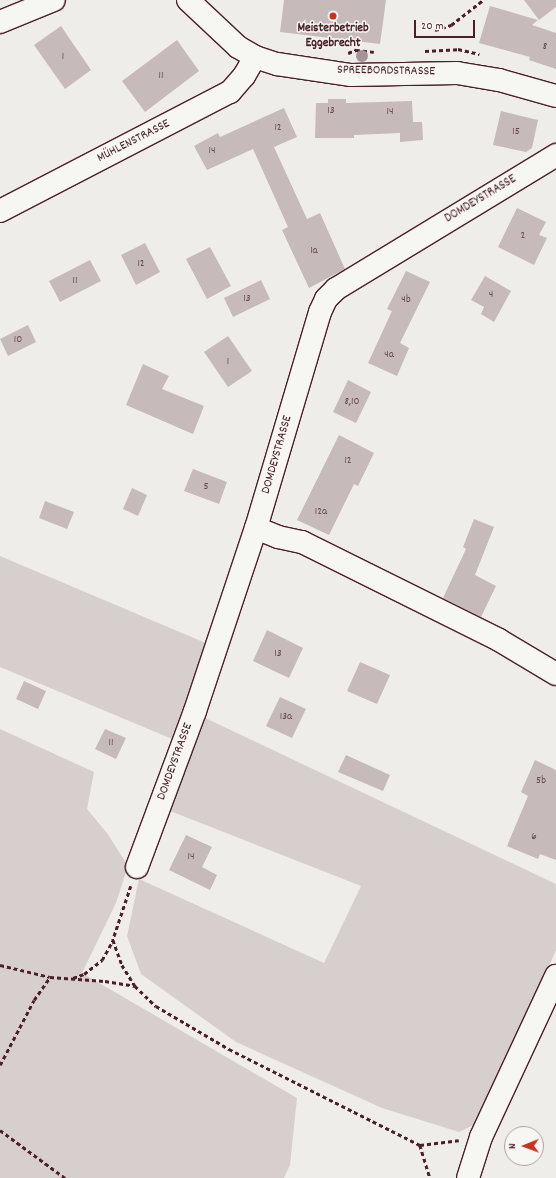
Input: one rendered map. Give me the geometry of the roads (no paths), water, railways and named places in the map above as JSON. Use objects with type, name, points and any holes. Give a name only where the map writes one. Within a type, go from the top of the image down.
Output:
[{"type":"street","points":[[0,22],[54,0]]},
{"type":"street","name":"SPREEBORDSTRASSE","points":[[188,0],[223,34],[255,57],[277,64],[351,74],[457,73],[499,80],[556,96]]},
{"type":"street","name":"MÜHLENSTRASSE","points":[[0,211],[230,92],[244,76],[255,57]]},
{"type":"street","name":"DOMDEYSTRASSE","points":[[138,867],[195,711],[256,528],[320,312],[326,299],[336,289],[556,155]]},
{"type":"street","points":[[256,528],[278,537],[302,542],[499,640],[556,674]]},
{"type":"street","points":[[468,1178],[481,1137],[556,976]]},
{"type":"place","name":"Meisterbetrieb Eggebrecht","points":[[333,16]]}]
